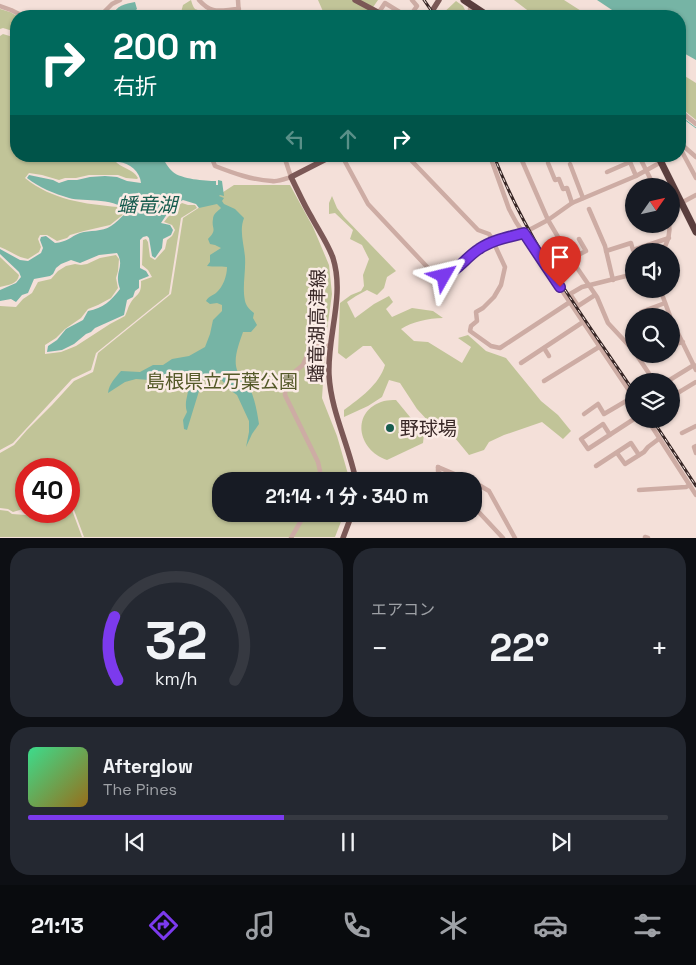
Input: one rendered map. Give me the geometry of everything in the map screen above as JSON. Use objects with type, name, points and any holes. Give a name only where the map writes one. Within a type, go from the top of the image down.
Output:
[{"type":"highway","points":[[464,0],[479,10]]},
{"type":"highway","points":[[660,162],[696,232]]},
{"type":"main road","points":[[355,0],[374,10]]},
{"type":"main road","points":[[291,177],[320,162]]},
{"type":"main road","name":"蟠竜湖高津線","points":[[291,177],[327,244],[336,270],[336,297],[329,373],[335,412],[354,472]]},
{"type":"main road","points":[[343,538],[349,522]]},
{"type":"street","points":[[106,10],[120,0]]},
{"type":"street","points":[[199,0],[210,10]]},
{"type":"street","points":[[227,10],[239,9],[238,0]]},
{"type":"street","points":[[412,0],[417,6],[413,10]]},
{"type":"street","points":[[386,2],[399,10]]},
{"type":"street","points":[[470,10],[472,5]]},
{"type":"street","points":[[686,116],[696,124]]},
{"type":"street","points":[[688,150],[696,157]]},
{"type":"street","points":[[686,159],[696,178]]},
{"type":"street","points":[[213,162],[215,166],[234,174],[272,181],[281,181],[291,177],[286,162]]},
{"type":"street","points":[[345,162],[368,204],[434,274],[439,276],[449,274],[485,245],[524,233],[548,220],[572,203],[636,176],[656,162]]},
{"type":"street","points":[[413,162],[478,230],[488,234],[505,267],[502,280],[494,297],[476,312],[477,320],[471,326],[470,331],[491,346],[500,348],[570,302]]},
{"type":"street","points":[[492,162],[510,209],[524,233],[625,385]]},
{"type":"street","points":[[523,162],[548,220],[595,295],[608,323],[625,341]]},
{"type":"street","points":[[607,172],[630,162],[636,176]]},
{"type":"street","points":[[642,162],[650,178]]},
{"type":"street","points":[[548,163],[555,180],[559,179],[563,189],[567,188],[572,203]]},
{"type":"street","points":[[570,164],[583,198]]},
{"type":"street","points":[[681,203],[696,195]]},
{"type":"street","points":[[589,209],[606,251],[613,280]]},
{"type":"street","points":[[667,243],[670,233]]},
{"type":"street","points":[[606,251],[631,244],[633,250],[669,238]]},
{"type":"street","points":[[571,258],[586,251],[579,239]]},
{"type":"street","points":[[595,295],[578,306],[570,294],[582,287],[625,277]]},
{"type":"street","points":[[663,298],[667,308]]},
{"type":"street","points":[[652,308],[665,303]]},
{"type":"street","points":[[522,363],[584,322]]},
{"type":"street","points":[[680,336],[695,367],[680,375]]},
{"type":"street","points":[[320,472],[318,462],[286,395],[285,388],[289,377],[303,365],[309,351],[322,345],[330,346]]},
{"type":"street","points":[[544,381],[599,347]]},
{"type":"street","points":[[544,348],[549,356]]},
{"type":"street","points":[[680,392],[696,382]]},
{"type":"street","points":[[584,414],[598,404],[604,414],[625,402]]},
{"type":"street","points":[[610,435],[603,424],[581,439],[588,449],[610,435],[625,425]]},
{"type":"street","points":[[682,433],[696,426]]},
{"type":"street","points":[[654,428],[696,495]]},
{"type":"street","points":[[617,453],[625,464],[660,438]]},
{"type":"street","points":[[596,466],[631,443],[639,455]]},
{"type":"street","points":[[696,446],[694,447],[696,453]]},
{"type":"street","points":[[439,472],[438,467],[449,472]]},
{"type":"street","points":[[638,490],[686,487],[690,485]]},
{"type":"street","points":[[482,486],[490,490],[515,538]]},
{"type":"street","points":[[482,516],[500,536]]},
{"type":"street","points":[[291,538],[300,522]]},
{"type":"green space","points":[[191,0],[195,9],[199,10],[182,10],[183,5]]},
{"type":"green space","points":[[318,0],[378,0],[371,10],[322,10]]},
{"type":"green space","points":[[514,0],[564,0],[580,10],[527,10]]},
{"type":"green space","points":[[456,1],[465,10],[446,10]]},
{"type":"green space","points":[[0,9],[10,12],[10,30],[0,29]]},
{"type":"green space","points":[[3,34],[10,36],[10,162],[116,162],[134,173],[138,178],[126,178],[118,175],[89,175],[59,180],[29,173],[25,178],[58,196],[69,200],[118,207],[125,213],[110,225],[70,235],[57,241],[47,235],[40,235],[38,239],[41,247],[39,252],[28,259],[0,247],[0,36]]},
{"type":"green space","points":[[686,77],[696,83],[696,120],[686,112]]},
{"type":"green space","name":"島根県立万葉公園","points":[[234,185],[290,185],[313,227],[329,265],[332,294],[326,337],[322,398],[337,436],[347,472],[212,472],[212,522],[341,522],[335,537],[84,537],[79,523],[80,458],[15,458],[15,511],[0,508],[0,453],[14,445],[74,381],[93,372],[98,353],[171,294],[183,218]]},
{"type":"green space","points":[[332,196],[337,208],[344,217],[396,271],[387,277],[384,288],[377,295],[367,290],[347,302],[355,318],[389,296],[393,302],[386,309],[392,317],[412,308],[433,311],[443,318],[421,321],[401,329],[414,341],[428,342],[462,363],[471,347],[458,338],[468,335],[486,351],[506,358],[541,401],[558,415],[571,431],[563,439],[542,422],[504,435],[489,442],[484,450],[469,455],[455,438],[442,436],[417,409],[400,383],[389,380],[382,397],[344,417],[344,410],[374,385],[385,365],[371,346],[363,346],[346,359],[338,353],[340,303],[361,291],[364,286],[363,275],[369,259],[362,245],[350,239],[353,230],[335,213],[329,214],[329,203]]},
{"type":"green space","points":[[182,203],[195,205],[197,208],[181,218],[169,294],[96,353],[91,370],[72,379],[13,443],[0,450],[0,306],[16,307],[32,293],[38,282],[51,279],[66,266],[87,264],[100,258],[116,255],[119,259],[116,278],[118,288],[111,298],[88,309],[81,318],[45,345],[45,354],[61,352],[76,346],[125,316],[130,304],[139,292],[141,281],[152,277],[142,265],[143,240],[146,239],[148,242],[150,257],[155,260],[165,249],[167,240],[175,230],[172,225],[164,222],[175,208]]},
{"type":"green space","points":[[0,257],[19,275],[15,282],[0,287]]},
{"type":"green space","name":"野球場","points":[[396,400],[424,434],[423,443],[387,460],[369,448],[364,440],[362,421],[366,413],[373,406],[384,401]]},
{"type":"green space","points":[[0,510],[8,511],[15,514],[15,523],[77,523],[82,537],[0,537]]},
{"type":"water","points":[[597,0],[696,0],[696,60],[686,54],[686,10],[612,10]]},
{"type":"water","points":[[135,2],[137,9],[115,10],[124,4]]},
{"type":"water","name":"蟠竜湖","points":[[119,162],[165,162],[173,172],[182,176],[216,181],[216,185],[218,185],[218,180],[222,181],[224,196],[219,196],[224,198],[222,201],[224,204],[235,209],[244,218],[242,233],[245,257],[244,295],[246,305],[254,313],[253,318],[257,325],[251,332],[243,332],[237,351],[236,365],[238,372],[252,392],[259,424],[246,447],[249,421],[237,395],[219,377],[213,374],[208,374],[203,378],[187,430],[184,429],[183,420],[187,412],[189,378],[184,375],[157,377],[150,380],[136,379],[125,382],[108,393],[111,384],[121,371],[140,372],[153,365],[163,365],[172,359],[189,356],[205,347],[213,320],[222,311],[222,305],[217,303],[210,304],[206,301],[221,288],[227,270],[227,267],[207,266],[210,262],[210,255],[221,248],[210,244],[208,239],[213,231],[214,216],[221,208],[217,204],[199,208],[196,204],[183,200],[173,205],[161,223],[170,225],[173,230],[171,235],[163,239],[162,248],[155,258],[152,256],[149,238],[147,236],[140,240],[140,268],[146,271],[149,276],[139,280],[139,288],[135,291],[133,297],[127,300],[124,315],[95,328],[74,344],[62,350],[47,352],[48,346],[57,340],[66,329],[83,320],[88,311],[106,303],[120,289],[118,276],[120,261],[117,253],[99,255],[80,263],[71,260],[61,264],[50,276],[34,279],[28,293],[22,295],[16,302],[11,299],[0,301],[0,290],[16,283],[21,277],[19,272],[0,254],[0,249],[20,260],[28,261],[41,253],[43,248],[40,240],[41,237],[46,236],[55,243],[63,242],[80,233],[107,228],[126,213],[117,204],[69,198],[52,192],[31,181],[27,178],[29,175],[59,183],[68,180],[105,176],[141,183],[139,175],[127,164]]},
{"type":"waterway","points":[[686,120],[696,128]]},
{"type":"railway","points":[[424,0],[431,10]]},
{"type":"railway","points":[[496,162],[507,188],[539,248],[625,379]]},
{"type":"railway","points":[[658,428],[696,486]]},
{"type":"place","name":"野球場","points":[[390,428]]},
{"type":"route","points":[[444,276],[456,269],[479,248],[524,233],[560,287]]}]
